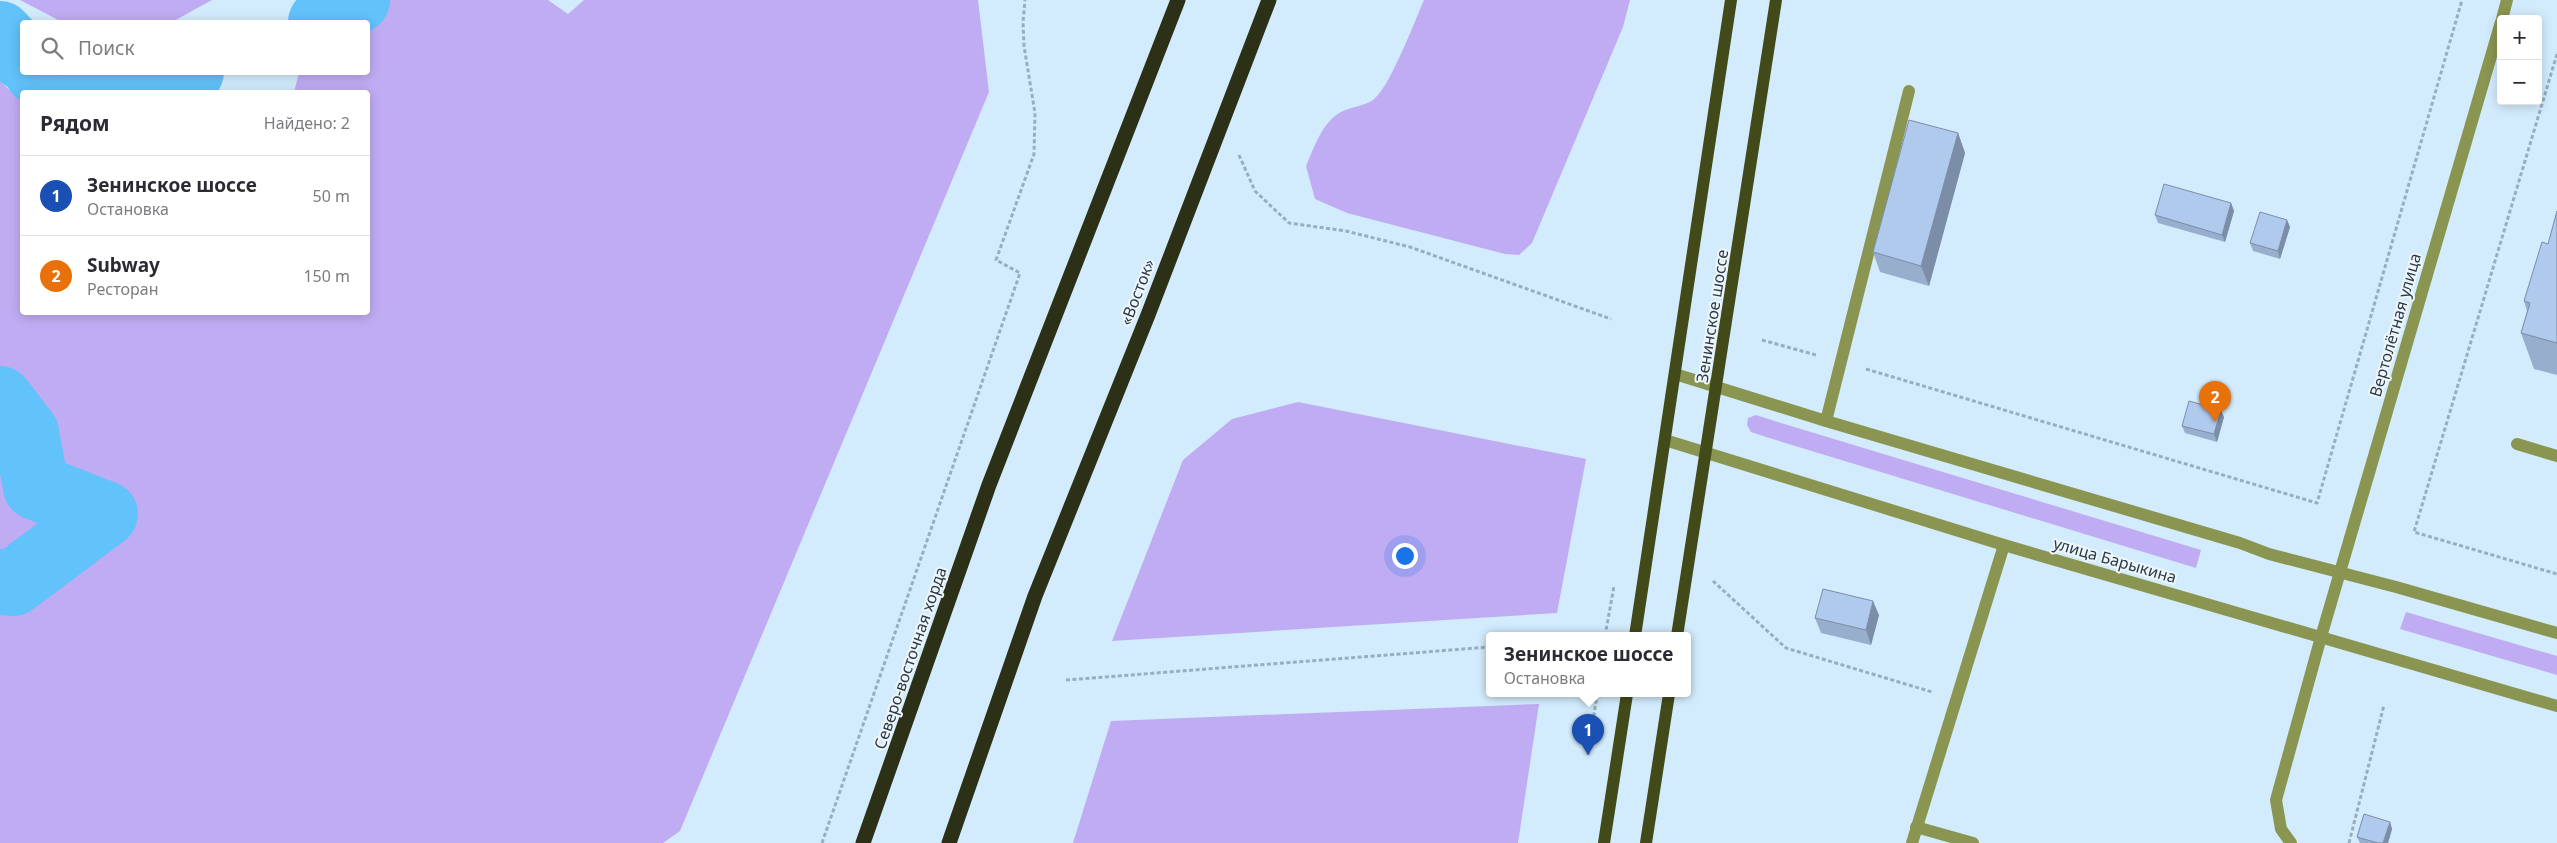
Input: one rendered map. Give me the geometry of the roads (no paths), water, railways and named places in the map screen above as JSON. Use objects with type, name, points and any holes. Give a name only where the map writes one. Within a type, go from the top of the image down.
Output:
[{"type":"highway","name":"Северо-восточная хорда","points":[[863,843],[989,485],[1178,0]]},
{"type":"highway","name":"«Восток»","points":[[949,843],[1035,596],[1148,315],[1269,0]]},
{"type":"main road","points":[[1636,632],[1730,0]]},
{"type":"main road","name":"Зенинское шоссе","points":[[1678,632],[1776,0]]},
{"type":"main road","points":[[1604,843],[1627,697]]},
{"type":"main road","points":[[1646,843],[1669,697]]},
{"type":"street","points":[[2503,15],[2507,0]]},
{"type":"street","name":"Вертолётная улица","points":[[2291,843],[2281,829],[2276,800],[2321,637],[2497,36]]},
{"type":"street","points":[[1826,421],[1910,90]]},
{"type":"street","points":[[1675,374],[2269,554],[2557,633]]},
{"type":"street","name":"улица Барыкина","points":[[1665,440],[2004,544],[2557,706]]},
{"type":"street","points":[[2517,444],[2557,456]]},
{"type":"street","points":[[1912,843],[2004,544]]},
{"type":"street","points":[[1916,827],[1973,843]]},
{"type":"waterway","points":[[324,20],[357,0]]},
{"type":"waterway","points":[[0,34],[20,55]]},
{"type":"waterway","points":[[42,75],[65,90]]},
{"type":"waterway","points":[[98,90],[176,75]]},
{"type":"waterway","points":[[0,399],[26,433],[36,487],[105,514],[13,583],[0,582]]},
{"type":"place","name":"Subway","points":[[2215,422]]},
{"type":"place","name":"Зенинское шоссе","points":[[1588,755]]}]
